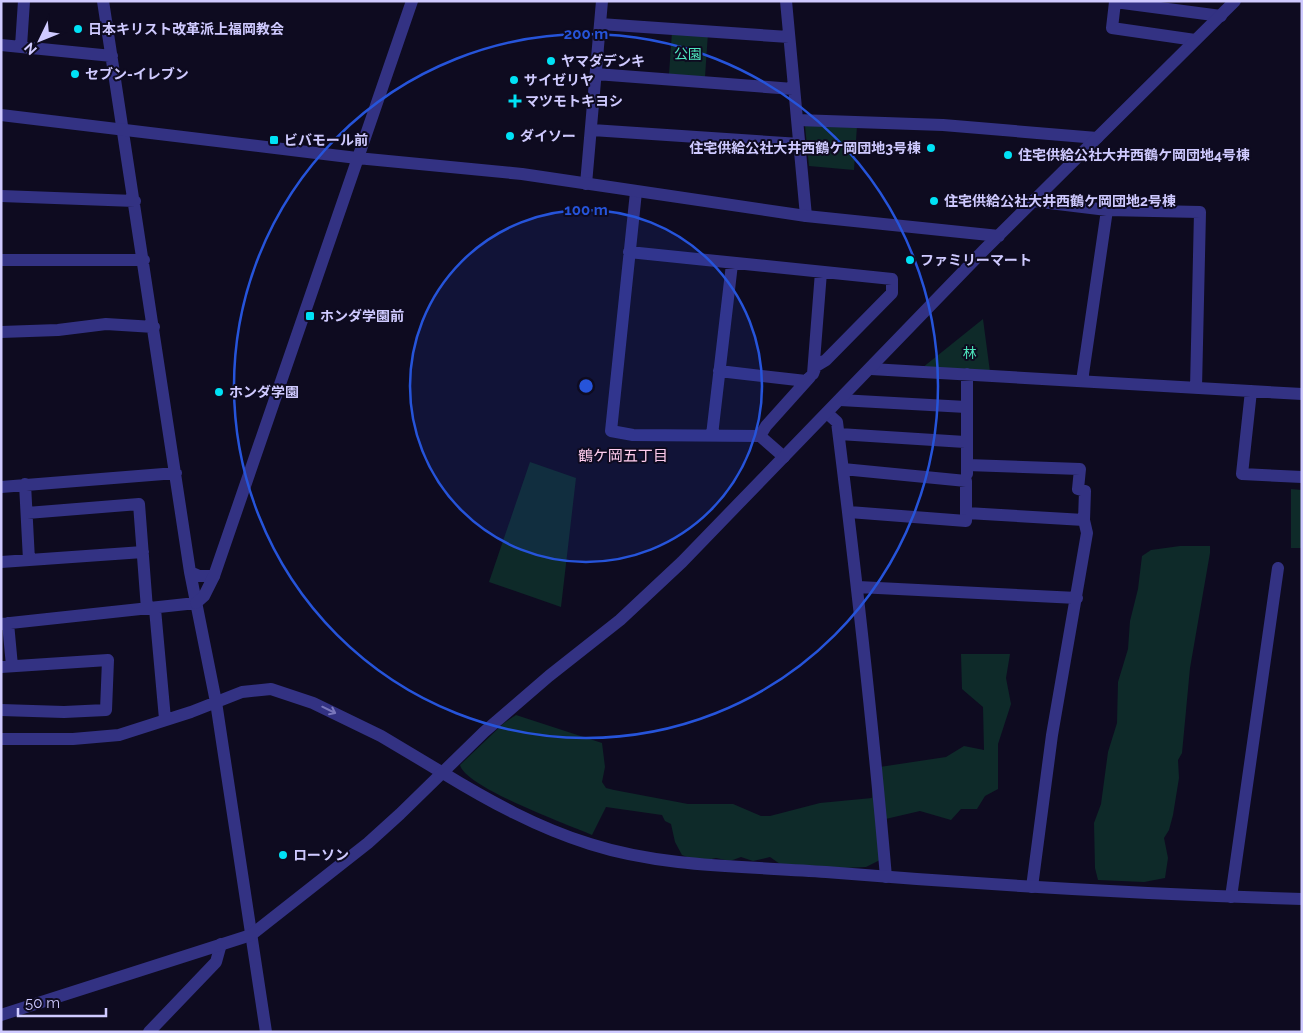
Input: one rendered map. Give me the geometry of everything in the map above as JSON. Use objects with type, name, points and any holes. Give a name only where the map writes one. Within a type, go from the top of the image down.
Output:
[{"type":"street","points":[[20,46],[24,1]]},
{"type":"street","points":[[103,1],[144,260],[190,572],[216,702],[266,1032]]},
{"type":"street","points":[[1,710],[64,712],[106,710],[108,660],[7,667],[5,624],[196,603],[204,596],[214,576],[412,1]]},
{"type":"street","points":[[586,184],[602,1]]},
{"type":"street","points":[[786,1],[792,88],[800,144],[806,216]]},
{"type":"street","points":[[1,1015],[251,935],[368,843],[484,732],[549,676],[620,620],[682,562],[1033,201],[1236,1]]},
{"type":"street","points":[[1195,40],[1112,28],[1115,2],[1221,16]]},
{"type":"street","points":[[600,24],[789,37]]},
{"type":"street","points":[[1,45],[112,56]]},
{"type":"street","points":[[596,74],[792,88]]},
{"type":"street","points":[[1,115],[357,158],[494,171],[806,216],[999,236]]},
{"type":"street","points":[[797,120],[942,125],[1097,138]]},
{"type":"street","points":[[592,130],[800,144]]},
{"type":"street","points":[[636,192],[610,431],[633,435],[760,436],[784,457]]},
{"type":"street","points":[[1,196],[135,201]]},
{"type":"street","points":[[1033,201],[1107,210],[1200,212],[1196,388]]},
{"type":"street","points":[[1082,381],[1107,210]]},
{"type":"street","points":[[629,252],[892,279],[892,292],[826,360],[816,366],[809,378],[766,426],[760,436]]},
{"type":"street","points":[[1,260],[144,260]]},
{"type":"street","points":[[712,435],[732,264]]},
{"type":"street","points":[[809,378],[821,272]]},
{"type":"street","points":[[1,332],[58,330],[106,324],[154,326]]},
{"type":"street","points":[[871,368],[1302,394]]},
{"type":"street","points":[[719,371],[809,378]]},
{"type":"street","points":[[849,512],[966,521],[967,465],[965,442],[967,374]]},
{"type":"street","points":[[1250,391],[1242,474],[1302,477]]},
{"type":"street","points":[[840,400],[966,407]]},
{"type":"street","points":[[827,413],[837,422],[849,512],[886,877]]},
{"type":"street","points":[[839,434],[965,442]]},
{"type":"street","points":[[967,465],[1080,469],[1078,489],[1085,491],[1084,520],[1087,533],[1052,735],[1032,887]]},
{"type":"street","points":[[843,469],[966,481]]},
{"type":"street","points":[[1,486],[176,473]]},
{"type":"street","points":[[26,484],[29,560]]},
{"type":"street","points":[[27,513],[139,504],[143,552],[166,719]]},
{"type":"street","points":[[967,513],[1084,520]]},
{"type":"street","points":[[1,562],[143,552]]},
{"type":"street","points":[[1232,897],[1278,568]]},
{"type":"street","points":[[190,572],[199,576],[214,576]]},
{"type":"street","points":[[858,587],[1077,598]]},
{"type":"street","points":[[1,739],[73,739],[119,735],[242,692],[259,689],[284,692],[313,703],[374,733],[491,801],[540,825],[590,844],[619,852],[663,860],[886,877],[1032,887],[1302,899]]},
{"type":"street","points":[[148,1032],[216,962],[221,944]]},
{"type":"green space","name":"公園","points":[[672,32],[708,33],[705,77],[669,74]]},
{"type":"green space","points":[[805,126],[857,126],[854,170],[809,166]]},
{"type":"green space","name":"林","points":[[983,319],[990,372],[922,368]]},
{"type":"green space","points":[[530,462],[576,478],[561,607],[489,582]]},
{"type":"green space","points":[[1291,489],[1302,490],[1302,548],[1291,548]]},
{"type":"green space","points":[[1180,546],[1210,546],[1210,553],[1190,668],[1182,753],[1178,760],[1179,778],[1173,815],[1169,830],[1164,838],[1168,858],[1165,878],[1144,882],[1098,880],[1095,868],[1094,823],[1101,804],[1108,752],[1117,723],[1118,682],[1128,649],[1130,621],[1138,589],[1142,556],[1151,550]]},
{"type":"green space","points":[[961,654],[1010,654],[1006,678],[1011,704],[998,744],[998,789],[985,796],[977,809],[961,809],[951,820],[920,811],[877,821],[880,860],[866,867],[844,868],[780,864],[770,857],[753,861],[741,857],[730,861],[716,858],[707,860],[692,859],[682,855],[675,842],[671,824],[665,821],[662,815],[606,807],[592,835],[541,814],[479,784],[466,774],[460,765],[504,723],[516,715],[602,743],[605,767],[602,782],[606,788],[614,790],[688,804],[733,804],[761,816],[770,816],[820,803],[872,798],[873,768],[946,757],[964,746],[984,750],[983,707],[962,689]]},
{"type":"place","name":"日本キリスト改革派上福岡教会","points":[[78,29]]},
{"type":"place","name":"ヤマダデンキ","points":[[551,61]]},
{"type":"place","name":"セブン-イレブン","points":[[75,74]]},
{"type":"place","name":"サイゼリヤ","points":[[514,80]]},
{"type":"place","name":"マツモトキヨシ","points":[[515,101]]},
{"type":"place","name":"ダイソー","points":[[510,136]]},
{"type":"place","name":"ビバモール前","points":[[274,140]]},
{"type":"place","name":"住宅供給公社大井西鶴ケ岡団地3号棟","points":[[931,148]]},
{"type":"place","name":"住宅供給公社大井西鶴ケ岡団地4号棟","points":[[1008,155]]},
{"type":"place","name":"住宅供給公社大井西鶴ケ岡団地2号棟","points":[[934,201]]},
{"type":"place","name":"ファミリーマート","points":[[910,260]]},
{"type":"place","name":"ホンダ学園前","points":[[310,316]]},
{"type":"place","name":"ホンダ学園","points":[[219,392]]},
{"type":"place","name":"ローソン","points":[[283,855]]},
{"type":"district","name":"鶴ケ岡五丁目","points":[[623,456]]}]
